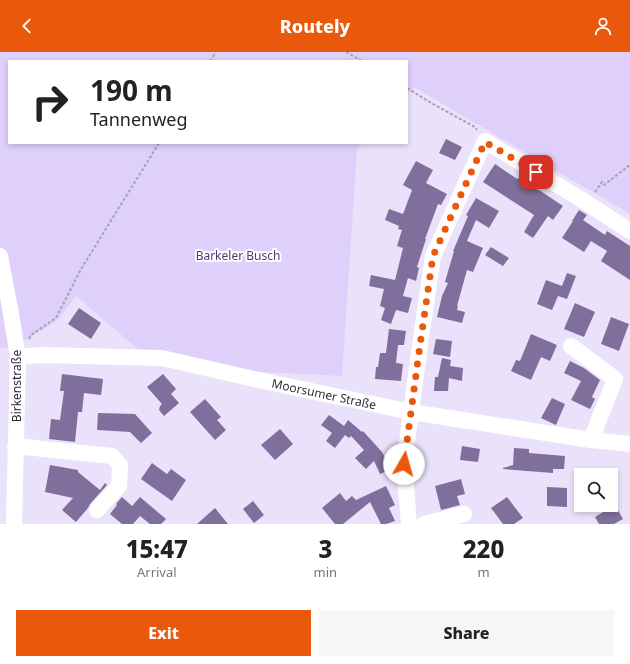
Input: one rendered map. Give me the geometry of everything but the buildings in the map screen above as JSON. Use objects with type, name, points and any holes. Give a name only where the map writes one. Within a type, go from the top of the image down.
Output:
[{"type":"street","points":[[409,524],[404,464],[433,256],[485,142],[587,203],[630,231]]},
{"type":"street","name":"Birkenstraße","points":[[0,256],[18,357],[14,524]]},
{"type":"street","points":[[572,346],[615,379],[591,440]]},
{"type":"street","name":"Moorsumer Straße","points":[[18,357],[41,355],[162,358],[411,412],[591,440],[630,444]]},
{"type":"street","points":[[15,446],[112,456],[120,465],[119,486],[97,510]]},
{"type":"street","points":[[424,524],[464,514]]},
{"type":"path","points":[[346,52],[360,60]]},
{"type":"path","points":[[408,89],[475,127],[485,142]]},
{"type":"path","points":[[18,357],[27,345],[31,335],[56,318],[81,269],[158,144]]},
{"type":"path","points":[[587,203],[602,182],[604,185],[630,165]]},
{"type":"green space","name":"Barkeler Busch","points":[[0,52],[630,52],[630,214],[414,87],[408,94],[408,60],[8,60],[8,144],[362,144],[357,150],[342,376],[244,371],[139,350],[76,296],[56,322],[13,347],[0,348]]},
{"type":"route","points":[[404,464],[433,256],[485,142],[536,172]]}]
